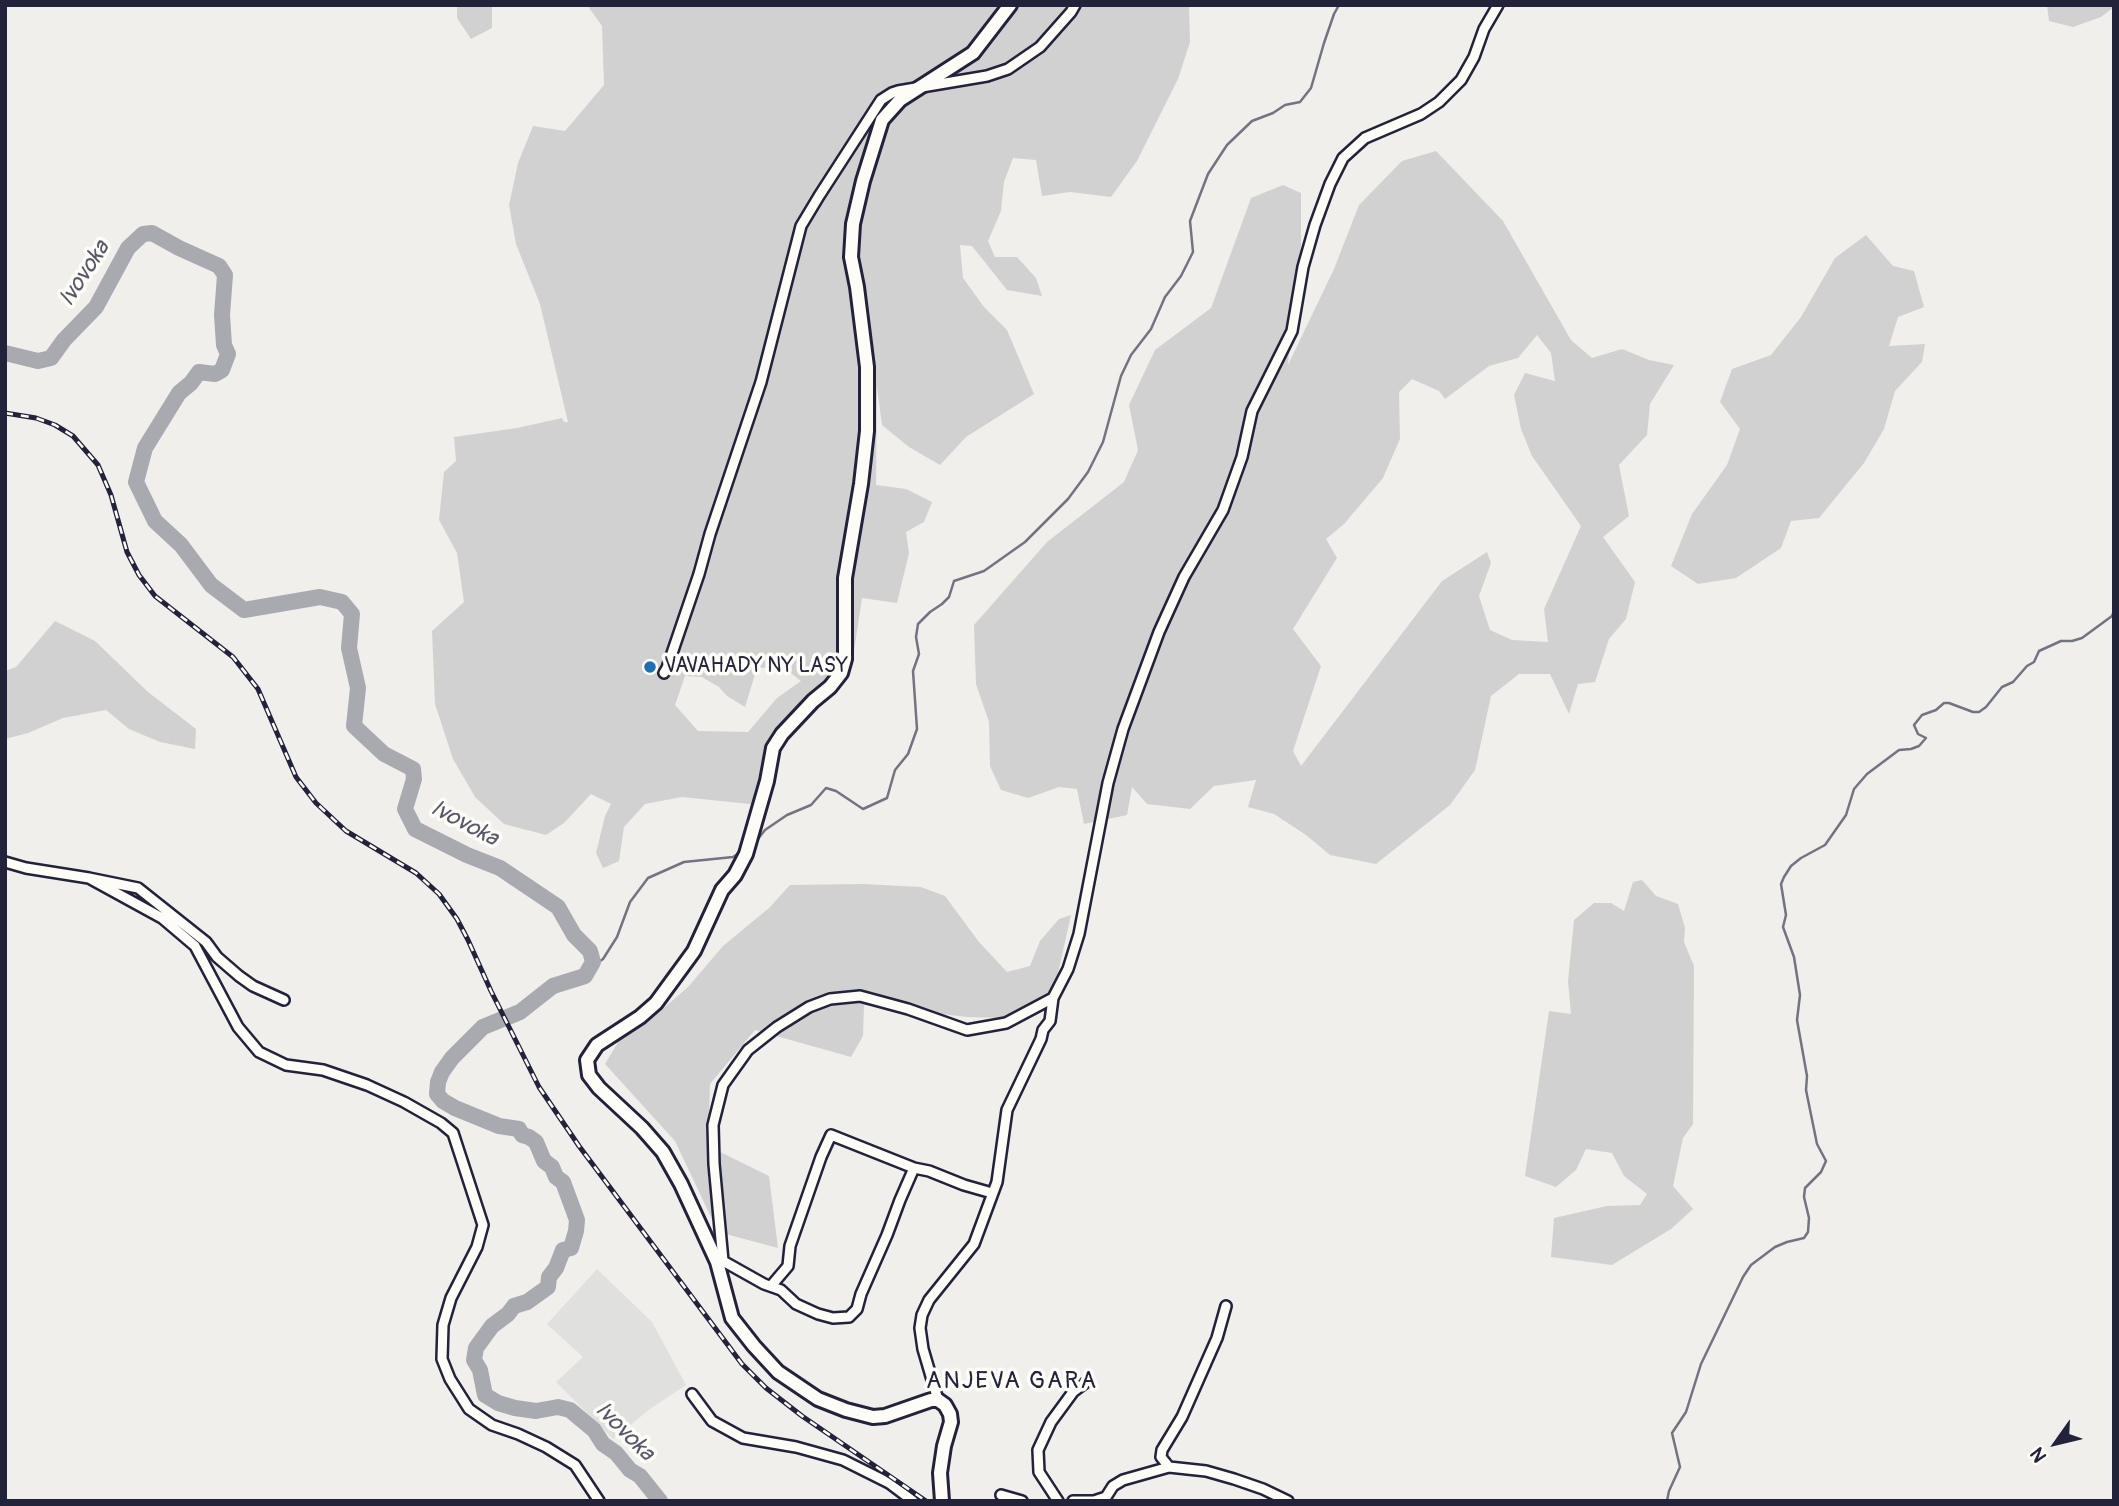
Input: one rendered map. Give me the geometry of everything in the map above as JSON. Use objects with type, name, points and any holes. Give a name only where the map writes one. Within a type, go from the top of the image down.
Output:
[{"type":"street","points":[[914,1168],[856,1309],[849,1317],[833,1318],[818,1314],[796,1304],[781,1290],[720,1261],[663,1152],[642,1128],[599,1088],[589,1075],[587,1060],[597,1045],[640,1017],[662,994],[694,951],[722,890],[735,875],[748,848],[767,781],[773,748],[782,734],[841,673],[845,659],[845,578],[867,431],[867,367],[858,287],[851,257],[853,224],[863,181],[881,120],[900,100],[973,52],[1010,5]]},
{"type":"street","points":[[664,673],[761,382],[801,226],[841,160],[881,100],[892,93],[987,76],[1009,69],[1040,47],[1075,5]]},
{"type":"street","points":[[942,1501],[940,1473],[951,1422],[945,1405],[938,1400],[923,1349],[919,1328],[922,1315],[929,1300],[974,1244],[997,1182],[1007,1110],[1043,1030],[1050,1021],[1053,998],[1068,969],[1079,934],[1108,783],[1124,729],[1159,632],[1184,577],[1223,510],[1241,457],[1252,411],[1292,331],[1303,267],[1315,225],[1343,158],[1365,138],[1421,114],[1461,80],[1498,5]]},
{"type":"street","points":[[5,862],[138,888],[206,942],[217,957],[239,976],[253,986],[284,1000]]},
{"type":"street","points":[[89,878],[162,918],[195,946],[239,1027],[259,1052],[286,1065],[323,1070],[367,1085],[420,1111],[453,1133],[483,1225],[477,1247],[451,1298],[443,1325],[442,1359],[450,1379],[469,1409],[492,1425],[527,1438],[575,1465],[599,1501]]},
{"type":"street","points":[[938,1400],[921,1402],[885,1416],[873,1417],[818,1399],[778,1372],[732,1318],[720,1261],[714,1164],[713,1125],[723,1085],[748,1050],[809,1007],[830,999],[860,996],[908,1009],[967,1030],[1006,1023],[1053,998]]},
{"type":"street","points":[[771,1286],[788,1265],[790,1246],[831,1135],[914,1168],[992,1193]]},
{"type":"street","points":[[1169,1466],[1161,1457],[1162,1450],[1182,1417],[1221,1327],[1226,1306]]},
{"type":"street","points":[[1058,1501],[1039,1472],[1038,1450],[1051,1422],[1073,1392],[1085,1383]]},
{"type":"street","points":[[692,1394],[712,1421],[743,1438],[796,1447],[843,1460],[889,1483],[913,1501]]},
{"type":"street","points":[[1073,1501],[1106,1497],[1113,1486],[1124,1480],[1169,1466],[1206,1471],[1234,1479],[1288,1501]]},
{"type":"street","points":[[1000,1495],[1022,1501]]},
{"type":"shaded area","points":[[457,5],[492,5],[492,28],[471,39],[457,18]]},
{"type":"shaded area","points":[[587,5],[1189,5],[1190,42],[1178,79],[1137,161],[1111,197],[1070,192],[1042,196],[1036,160],[1013,158],[1004,182],[1001,211],[988,241],[995,257],[1017,257],[1036,278],[1042,296],[1007,290],[972,246],[960,245],[963,278],[984,307],[1007,330],[1034,394],[966,437],[940,465],[909,447],[882,425],[877,387],[876,485],[906,489],[932,502],[924,522],[906,532],[909,553],[897,603],[862,598],[852,664],[782,734],[759,805],[682,797],[645,804],[624,827],[619,861],[603,868],[596,853],[605,816],[611,804],[591,794],[564,823],[546,835],[504,824],[475,797],[453,759],[435,704],[432,631],[464,602],[457,553],[439,520],[444,472],[456,461],[454,437],[562,418],[564,422],[568,422],[540,304],[516,244],[509,205],[518,163],[533,126],[565,131],[604,85],[602,26]],"holes":[[[783,667],[801,681],[777,698],[748,732],[698,731],[675,705],[685,676],[702,677],[745,707],[757,668]]]},
{"type":"shaded area","points":[[2047,5],[2114,7],[2101,17],[2073,27],[2049,21]]},
{"type":"shaded area","points":[[1436,151],[1503,221],[1571,340],[1592,358],[1622,349],[1649,360],[1674,365],[1650,404],[1647,435],[1619,465],[1629,516],[1603,537],[1635,582],[1626,619],[1609,639],[1595,682],[1578,684],[1569,714],[1550,674],[1519,674],[1491,696],[1475,770],[1450,805],[1376,864],[1330,855],[1274,814],[1248,807],[1256,780],[1214,786],[1190,809],[1147,804],[1132,787],[1127,815],[1084,824],[1077,789],[1059,787],[1028,798],[1001,790],[990,766],[989,722],[976,684],[974,625],[1047,542],[1124,482],[1138,450],[1129,405],[1155,350],[1211,308],[1251,198],[1283,185],[1301,193],[1301,247],[1288,365],[1334,269],[1359,205],[1402,161]],"holes":[[[1537,335],[1551,353],[1555,381],[1525,373],[1514,395],[1521,429],[1532,456],[1581,526],[1544,609],[1548,642],[1512,640],[1490,630],[1479,596],[1491,563],[1487,552],[1442,581],[1301,766],[1293,751],[1321,666],[1293,629],[1337,558],[1326,539],[1344,524],[1383,478],[1400,439],[1399,392],[1412,379],[1439,391],[1445,399],[1489,366],[1518,358]]]},
{"type":"shaded area","points":[[1866,235],[1893,266],[1914,271],[1924,307],[1898,317],[1889,346],[1925,344],[1922,362],[1895,391],[1884,429],[1864,463],[1819,518],[1791,521],[1781,548],[1736,578],[1698,584],[1671,566],[1692,514],[1727,465],[1740,429],[1720,402],[1732,369],[1771,355],[1801,317],[1835,258]]},
{"type":"shaded area","points":[[55,621],[95,641],[148,692],[196,729],[195,749],[160,742],[129,729],[106,710],[63,718],[28,733],[5,739],[5,671],[16,667]]},
{"type":"shaded area","points":[[1642,880],[1656,896],[1678,904],[1685,928],[1684,942],[1694,966],[1693,1124],[1683,1138],[1673,1186],[1693,1209],[1671,1229],[1612,1265],[1551,1257],[1554,1218],[1607,1206],[1640,1205],[1647,1194],[1624,1176],[1612,1153],[1586,1149],[1576,1170],[1556,1187],[1525,1176],[1549,1011],[1571,1014],[1568,981],[1574,920],[1594,903],[1611,903],[1624,911],[1633,882]]},
{"type":"shaded area","points":[[863,884],[921,887],[945,896],[979,942],[1007,972],[1030,966],[1040,941],[1059,919],[1071,915],[1054,991],[1008,1018],[967,1017],[864,1005],[863,1036],[851,1057],[755,1030],[710,1084],[708,1146],[769,1176],[778,1248],[718,1232],[675,1141],[605,1064],[623,1034],[643,1026],[688,987],[723,946],[769,908],[790,885]]},
{"type":"shaded area","points":[[597,1269],[652,1322],[686,1385],[650,1409],[613,1439],[556,1382],[583,1357],[547,1324]]},
{"type":"waterway","points":[[754,844],[765,830],[787,815],[811,805],[826,788],[836,791],[863,809],[887,798],[895,770],[908,754],[917,729],[913,671],[919,654],[916,637],[918,624],[949,597],[954,581],[984,571],[1025,542],[1068,499],[1088,472],[1103,442],[1121,376],[1131,355],[1151,329],[1165,297],[1181,276],[1193,252],[1190,221],[1208,174],[1227,145],[1252,121],[1285,105],[1300,102],[1311,88],[1339,5]]},
{"type":"waterway","name":"Ivovoka","points":[[5,353],[38,361],[51,358],[64,340],[96,307],[128,248],[143,234],[152,233],[219,266],[225,275],[222,315],[224,345],[228,354],[222,370],[215,374],[199,372],[179,393],[145,448],[136,482],[155,521],[181,545],[211,585],[244,610],[320,597],[342,602],[352,614],[349,648],[358,688],[354,726],[384,754],[413,769],[414,779],[405,809],[415,829],[500,868],[558,907],[574,935],[590,951],[593,962],[585,976],[553,986],[520,1012],[483,1027],[442,1072],[437,1094],[455,1108],[499,1126],[519,1129],[522,1135],[536,1142],[544,1161],[563,1182],[577,1220],[571,1248],[563,1250],[549,1277],[548,1287],[527,1302],[514,1306],[492,1326],[476,1348],[474,1360],[480,1370],[485,1395],[498,1403],[515,1408],[536,1411],[558,1407],[570,1410],[594,1430],[603,1444],[616,1453],[630,1470],[640,1476],[660,1501]]},
{"type":"waterway","points":[[1667,1501],[1680,1467],[1672,1433],[1686,1412],[1701,1364],[1751,1265],[1775,1247],[1804,1238],[1808,1232],[1805,1188],[1821,1172],[1826,1161],[1817,1144],[1806,1090],[1807,1076],[1797,1020],[1800,995],[1794,957],[1783,927],[1786,915],[1781,884],[1784,877],[1791,866],[1801,858],[1825,845],[1846,815],[1854,789],[1867,774],[1899,750],[1919,746],[1926,738],[1918,734],[1914,725],[1922,715],[1936,710],[1944,703],[1979,712],[2002,687],[2013,682],[2034,662],[2039,651],[2061,641],[2082,638],[2112,616],[2114,611]]},
{"type":"waterway","points":[[589,969],[603,959],[617,937],[630,902],[648,878],[684,862],[733,857],[742,851]]},
{"type":"railway","points":[[5,413],[36,418],[73,436],[98,465],[111,495],[127,552],[139,575],[155,596],[233,657],[258,689],[296,777],[316,803],[346,831],[416,873],[439,894],[468,940],[539,1087],[579,1146],[742,1364],[766,1388],[802,1416],[926,1501]]},
{"type":"place","name":"VAVAHADY NY LASY","points":[[650,667]]},
{"type":"district","name":"ANJEVA GARA","points":[[1012,1382]]}]
